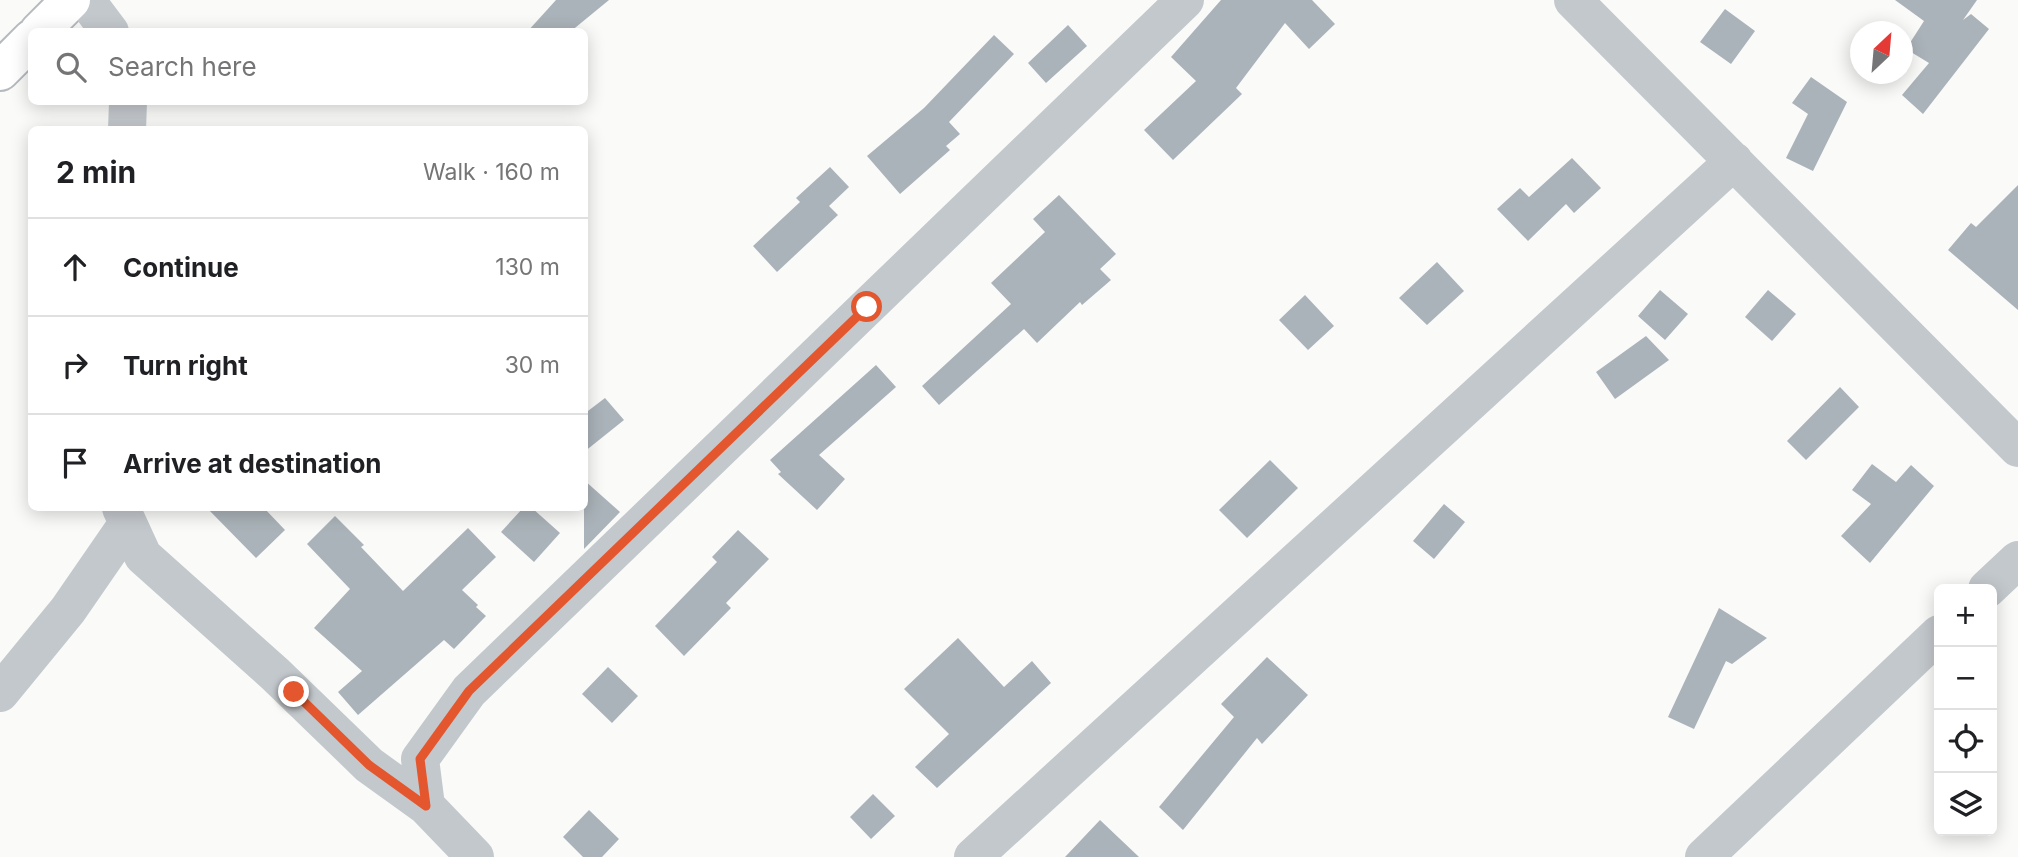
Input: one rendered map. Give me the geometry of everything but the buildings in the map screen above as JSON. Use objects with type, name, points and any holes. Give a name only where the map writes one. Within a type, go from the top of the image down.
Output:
[{"type":"main road","points":[[43,28],[71,0]]},
{"type":"main road","points":[[0,71],[28,43]]},
{"type":"street","points":[[86,0],[107,28]]},
{"type":"street","points":[[426,806],[420,759],[469,691],[1185,0]]},
{"type":"street","points":[[1573,0],[2018,448]]},
{"type":"street","points":[[127,126],[128,105]]},
{"type":"street","points":[[973,857],[1734,161]]},
{"type":"street","points":[[124,515],[143,556],[275,674],[369,765],[426,806],[475,857]]},
{"type":"street","points":[[0,693],[68,610],[124,515]]},
{"type":"street","points":[[1992,584],[2018,560]]},
{"type":"street","points":[[1704,857],[1934,639]]},
{"type":"route","points":[[294,692],[369,765],[426,806],[420,759],[469,691],[867,307]]}]
